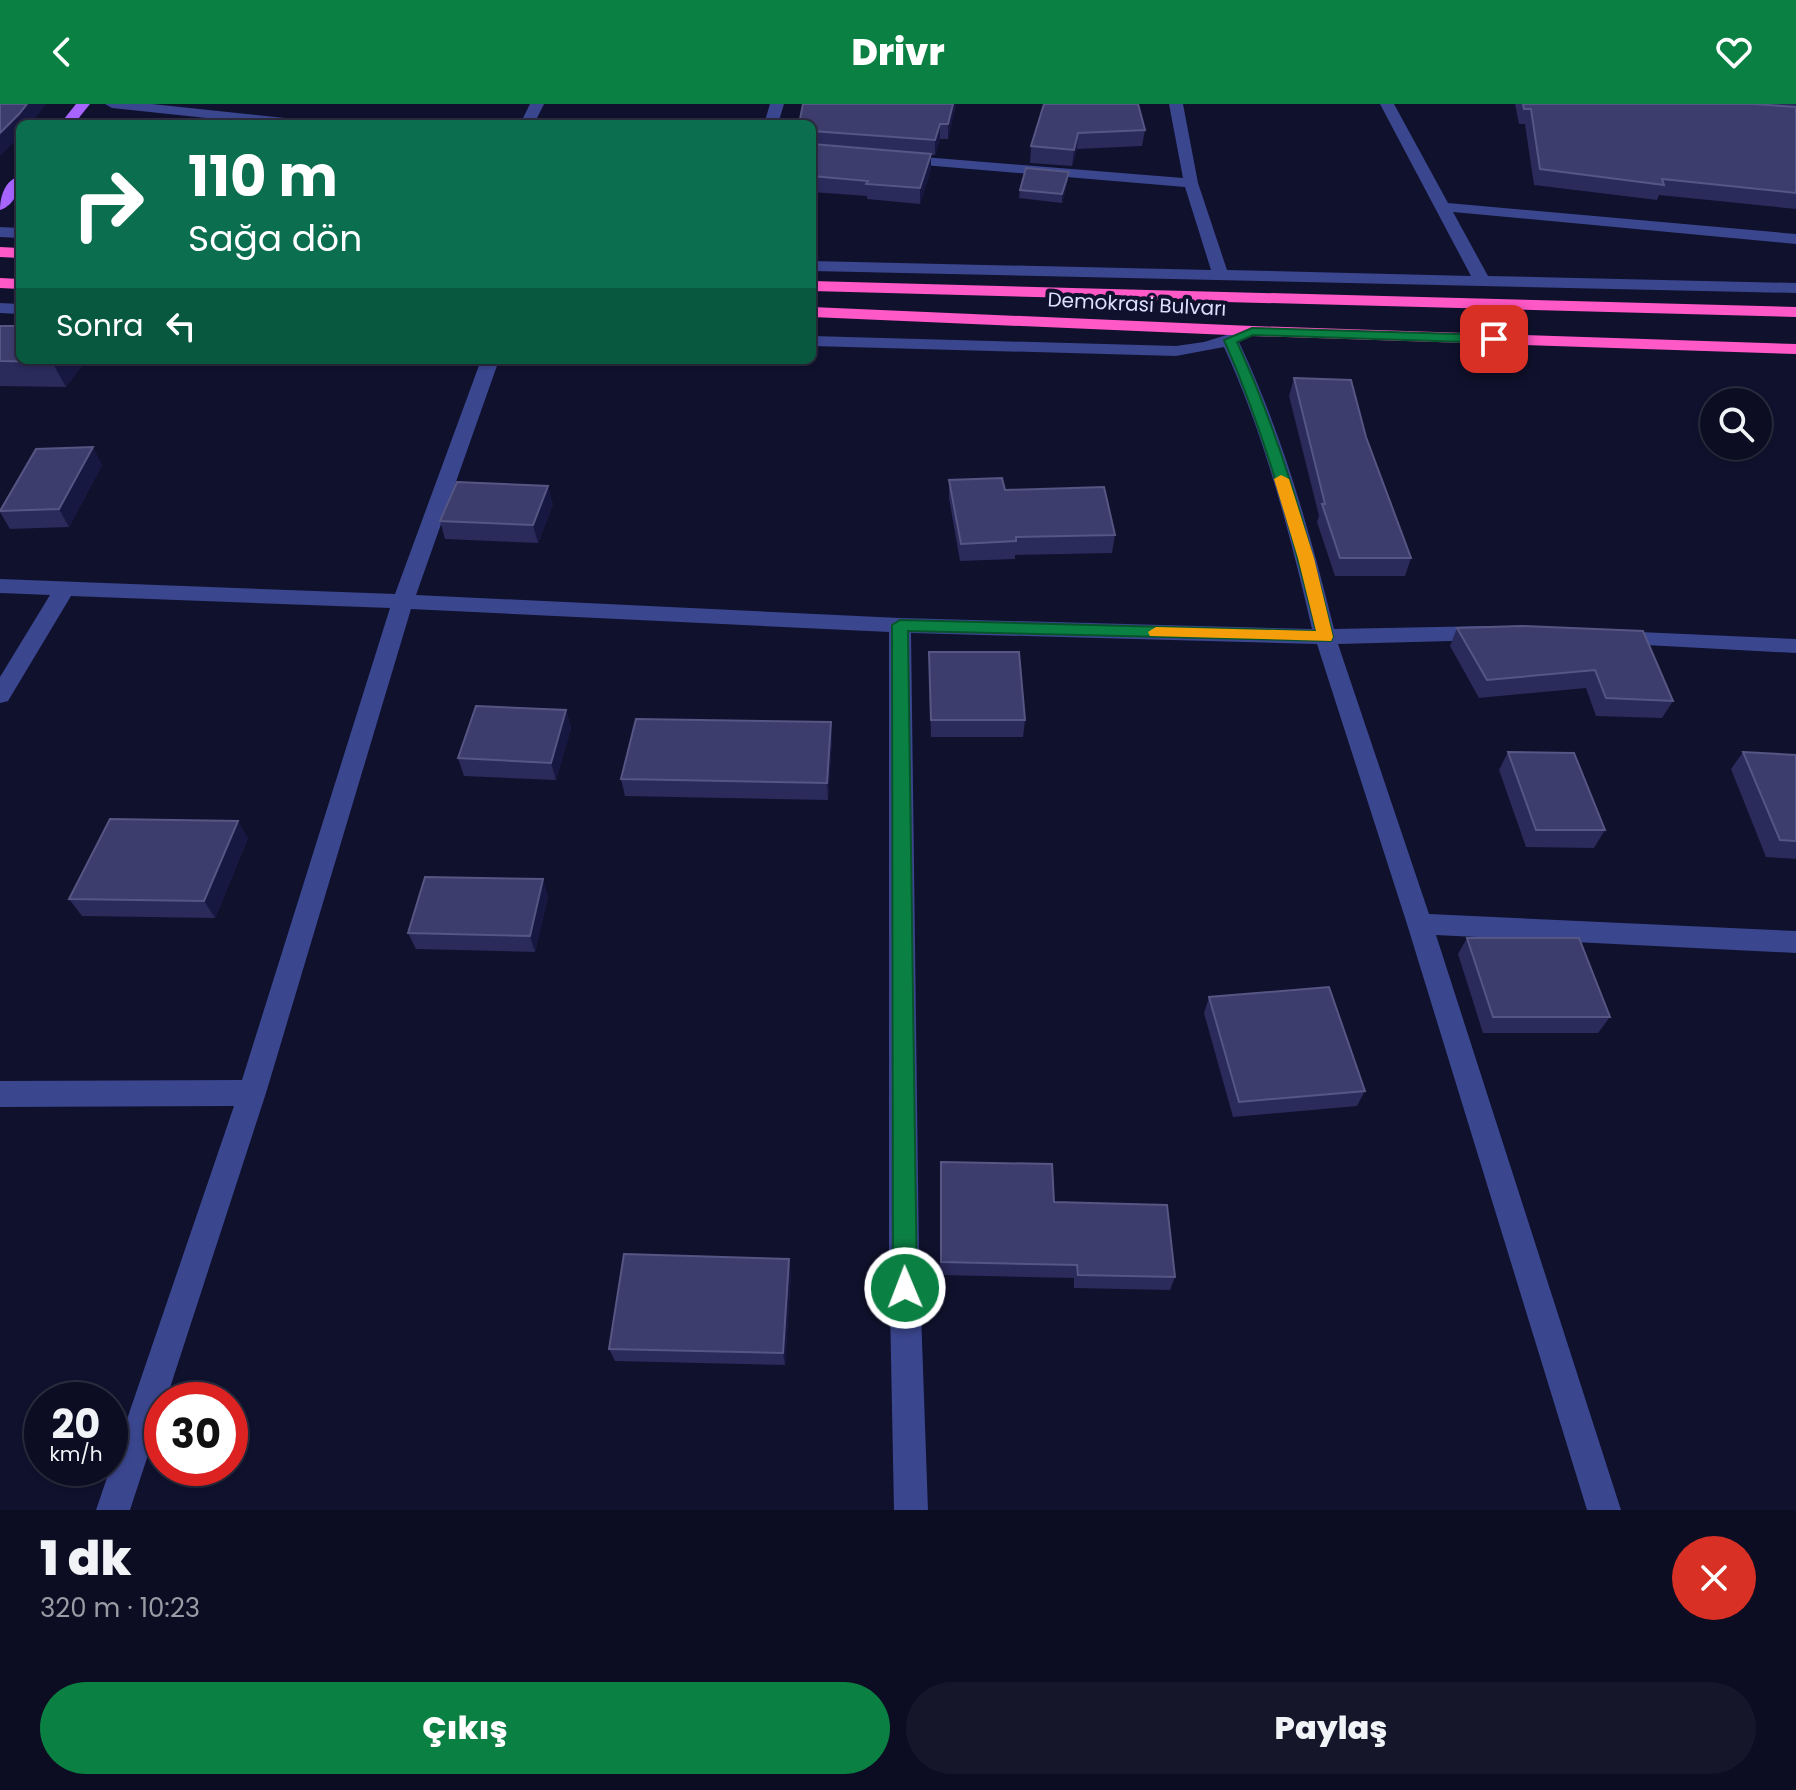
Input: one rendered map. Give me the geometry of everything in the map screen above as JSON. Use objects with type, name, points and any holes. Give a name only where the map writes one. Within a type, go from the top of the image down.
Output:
[{"type":"highway","name":"Demokrasi Bulvarı","points":[[816,286],[1796,312]]},
{"type":"highway","name":"Demokrasi Bulvarı","points":[[816,312],[1241,336],[1796,349]]},
{"type":"main road","points":[[70,120],[83,104]]},
{"type":"main road","points":[[0,205],[16,185]]},
{"type":"street","points":[[112,104],[266,120]]},
{"type":"street","points":[[1176,104],[1191,183],[1221,276]]},
{"type":"street","points":[[1387,104],[1482,281]]},
{"type":"street","points":[[875,157],[1191,183]]},
{"type":"street","points":[[1443,207],[1796,239]]},
{"type":"street","points":[[816,266],[1796,288]]},
{"type":"street","points":[[816,341],[1176,351],[1241,336],[1255,395],[1306,558],[1325,637],[1420,924],[1604,1510]]},
{"type":"street","points":[[113,1510],[252,1093],[403,601],[489,364]]},
{"type":"street","points":[[0,586],[403,601],[900,625],[1325,637],[1505,634]]},
{"type":"street","points":[[0,695],[65,588]]},
{"type":"street","points":[[900,625],[904,1256],[911,1510]]},
{"type":"street","points":[[1597,638],[1796,646]]},
{"type":"street","points":[[1420,924],[1796,942]]},
{"type":"street","points":[[0,1094],[252,1093]]},
{"type":"building","points":[[0,104],[27,104],[0,133]]},
{"type":"building","points":[[803,104],[953,104],[948,124],[940,124],[935,140],[816,131],[816,120],[800,120]]},
{"type":"building","points":[[1044,104],[1138,104],[1145,130],[1078,133],[1074,150],[1031,146]]},
{"type":"building","points":[[1523,104],[1754,104],[1796,107],[1796,193],[1662,179],[1664,185],[1540,169],[1531,109],[1524,109]]},
{"type":"building","points":[[816,144],[931,154],[920,188],[866,184],[868,181],[816,176]]},
{"type":"building","points":[[1026,168],[1069,172],[1062,194],[1020,190]]},
{"type":"building","points":[[0,326],[16,326],[16,361],[0,361]]},
{"type":"building","points":[[1294,378],[1351,380],[1366,437],[1411,558],[1340,558],[1322,504],[1325,504]]},
{"type":"building","points":[[93,447],[59,509],[0,511],[36,449]]},
{"type":"building","points":[[1002,478],[1005,490],[1104,487],[1115,535],[1016,537],[1016,541],[961,544],[949,480]]},
{"type":"building","points":[[457,482],[548,486],[533,525],[440,521]]},
{"type":"building","points":[[1522,626],[1643,631],[1673,701],[1606,698],[1595,670],[1487,680],[1457,628]]},
{"type":"building","points":[[929,652],[1019,652],[1025,720],[931,720]]},
{"type":"building","points":[[476,706],[566,710],[551,763],[458,758]]},
{"type":"building","points":[[636,719],[831,722],[827,783],[621,779]]},
{"type":"building","points":[[1508,752],[1574,753],[1605,830],[1536,830]]},
{"type":"building","points":[[1743,752],[1796,755],[1796,841],[1780,840]]},
{"type":"building","points":[[110,819],[238,821],[204,901],[69,899]]},
{"type":"building","points":[[425,877],[543,879],[530,936],[408,933]]},
{"type":"building","points":[[1467,938],[1579,938],[1610,1017],[1493,1017]]},
{"type":"building","points":[[1329,987],[1365,1091],[1239,1102],[1209,997]]},
{"type":"building","points":[[941,1162],[1052,1164],[1054,1202],[1167,1205],[1175,1277],[1078,1275],[1077,1265],[941,1262]]},
{"type":"building","points":[[624,1254],[789,1259],[783,1353],[609,1349]]},
{"type":"slow traffic","points":[[1156,632],[1325,637],[1306,558],[1281,479]]},
{"type":"route","points":[[905,1288],[900,625],[1325,637],[1306,558],[1255,395],[1230,340],[1252,331],[1494,339]]}]
